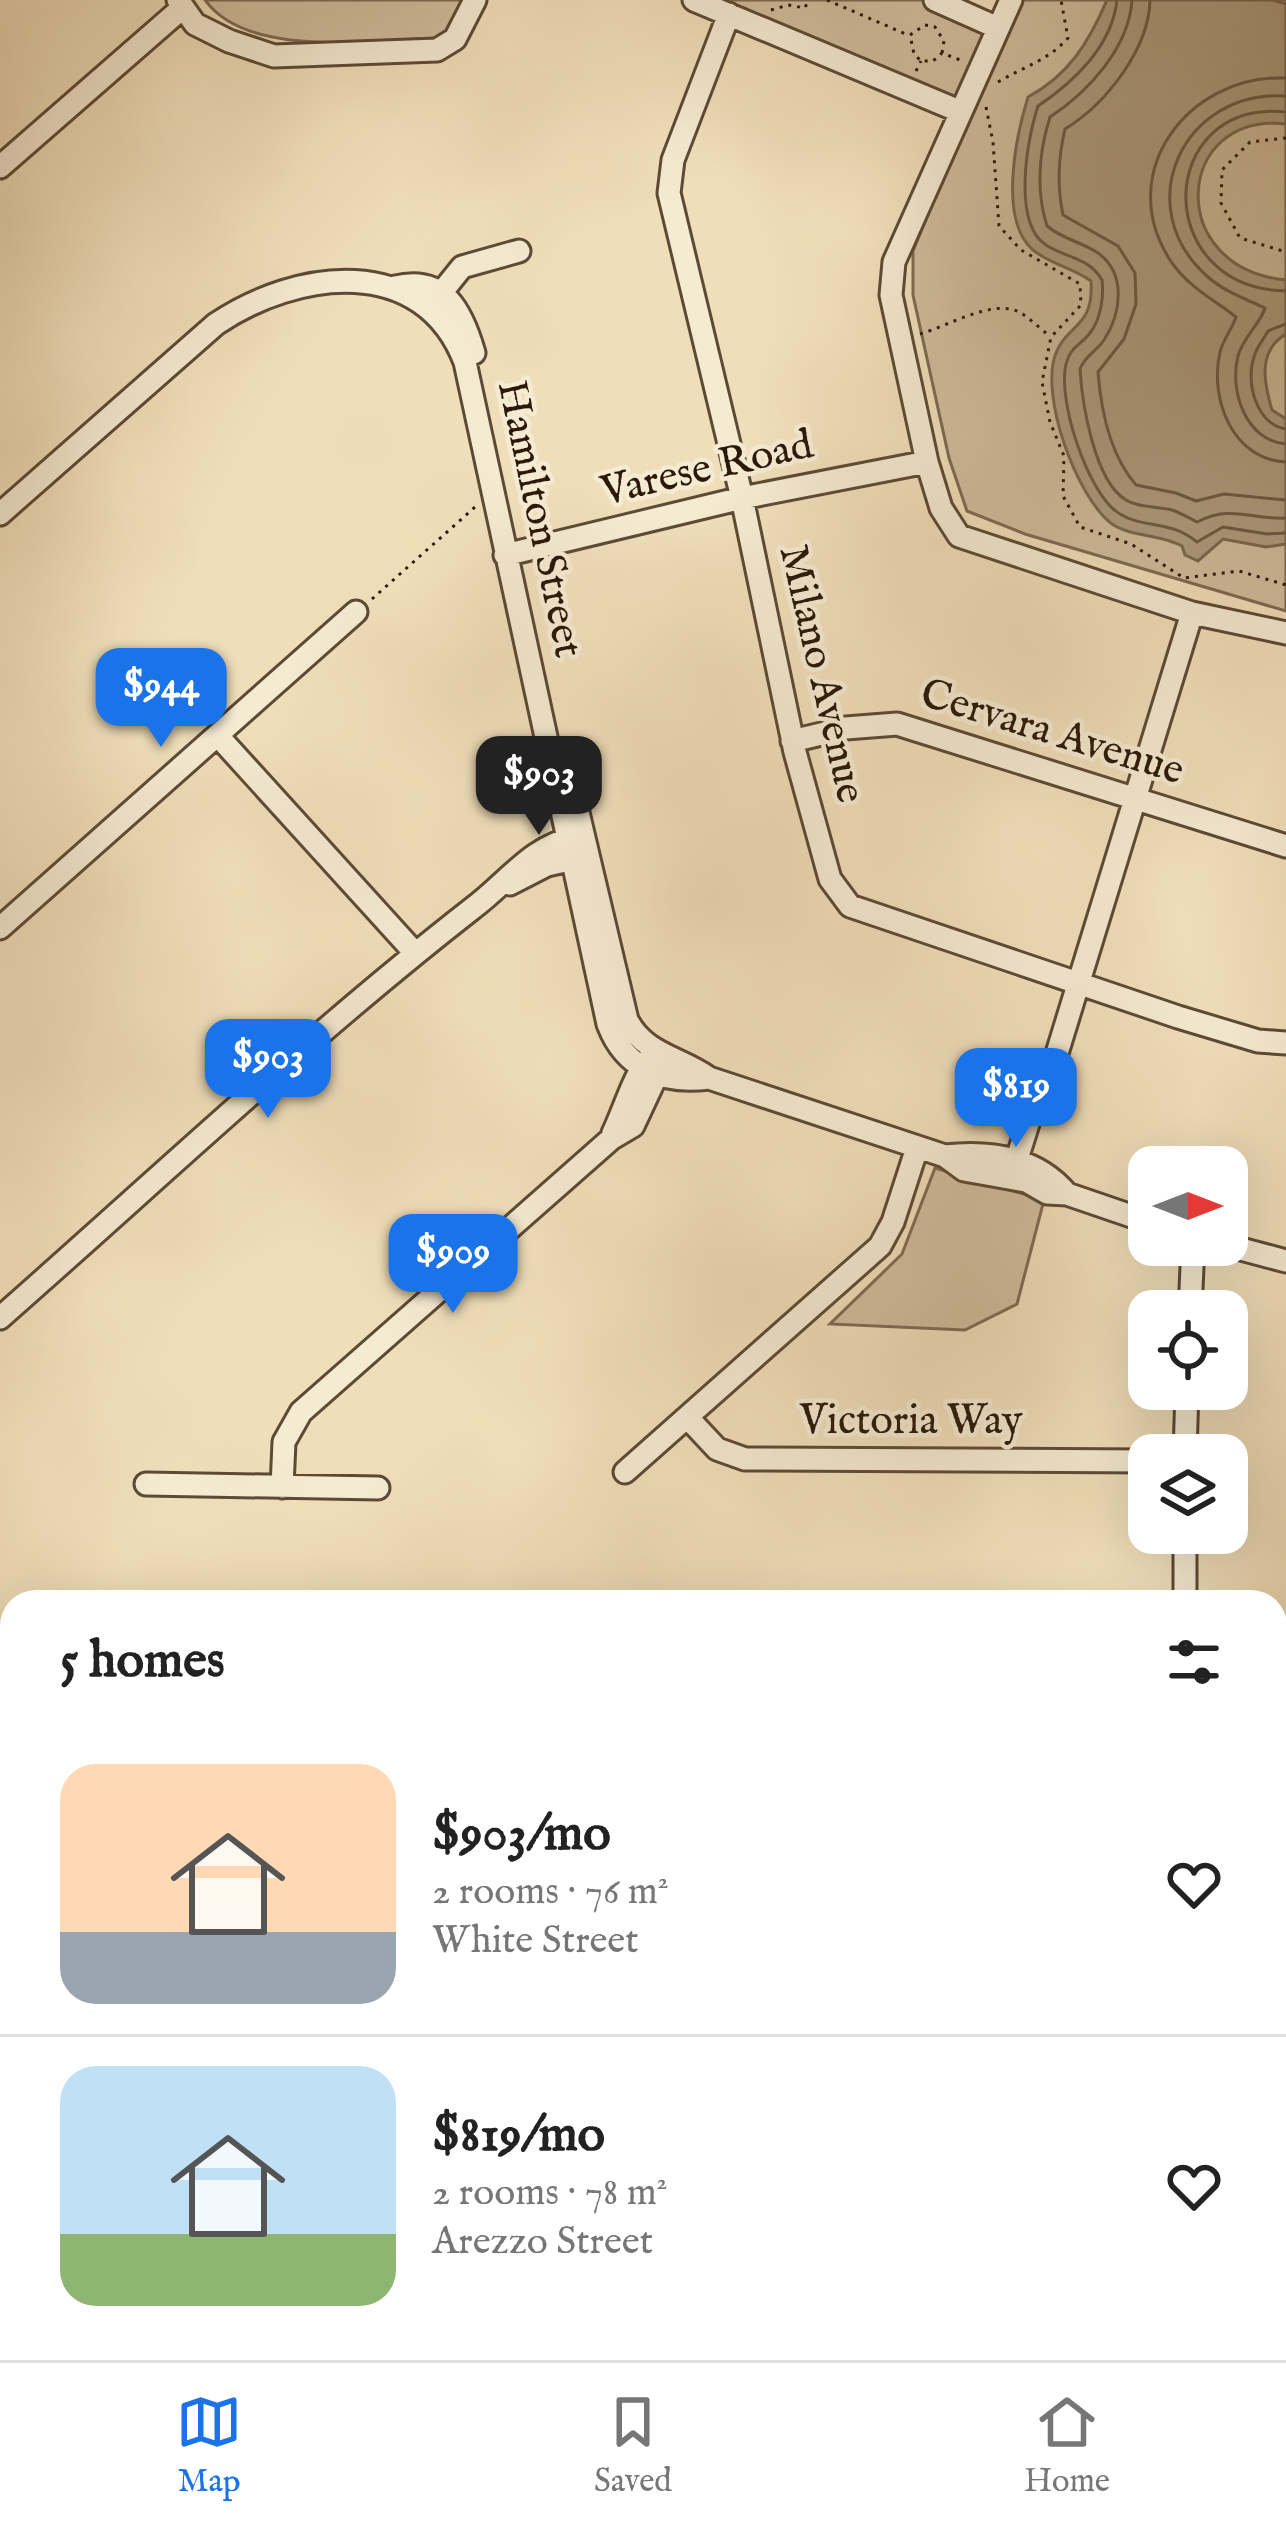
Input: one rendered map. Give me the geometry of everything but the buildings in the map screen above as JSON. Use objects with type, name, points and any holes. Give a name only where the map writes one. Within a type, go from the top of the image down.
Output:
[{"type":"street","points":[[0,167],[179,4],[195,24],[274,56],[437,50],[454,39],[476,0]]},
{"type":"street","points":[[694,0],[959,111]]},
{"type":"street","points":[[934,0],[998,28]]},
{"type":"street","points":[[1011,0],[894,262],[891,295],[941,508],[959,536],[1192,613],[1286,633]]},
{"type":"street","name":"Milano Avenue","points":[[729,14],[673,160],[669,194],[742,498],[792,741],[830,879],[850,906],[1079,986],[1245,1037],[1286,1043]]},
{"type":"street","points":[[435,301],[462,267],[519,251]]},
{"type":"street","name":"Hamilton Street","points":[[0,514],[216,325],[245,305],[274,293],[332,281],[394,287],[435,301],[465,362],[483,423],[578,848],[608,1024],[622,1052],[655,1063]]},
{"type":"street","name":"Varese Road","points":[[512,553],[742,498],[927,462]]},
{"type":"street","points":[[0,928],[356,612]]},
{"type":"street","points":[[1021,1171],[1032,1112],[1043,1099],[1192,613]]},
{"type":"street","name":"Cervara Avenue","points":[[792,741],[846,728],[897,724],[1286,845]]},
{"type":"street","points":[[219,737],[415,953]]},
{"type":"street","points":[[0,1318],[534,854],[578,848]]},
{"type":"street","points":[[282,1486],[284,1442],[301,1412],[610,1139],[655,1063],[689,1081],[710,1078],[945,1156],[964,1170],[1021,1171],[1047,1192],[1128,1215]]},
{"type":"street","points":[[625,1472],[880,1246],[893,1222],[917,1148]]},
{"type":"street","points":[[1248,1251],[1286,1261]]},
{"type":"street","name":"Victoria Way","points":[[688,1418],[717,1449],[745,1459],[1128,1461]]},
{"type":"street","points":[[146,1484],[378,1488]]},
{"type":"street","points":[[1185,1554],[1185,1590]]},
{"type":"path","points":[[766,16],[775,7],[805,8],[808,0]]},
{"type":"path","points":[[827,0],[910,35]]},
{"type":"path","points":[[1061,0],[1068,38],[1052,57],[1032,62],[998,83],[986,108],[999,226],[1021,250],[1080,284],[1081,305],[1051,337],[1042,382],[1050,422],[1064,455],[1063,496],[1080,526],[1131,544],[1184,578],[1238,571],[1286,585]]},
{"type":"path","points":[[925,26],[935,27],[944,41],[942,53],[933,61],[921,61],[914,54],[910,35],[925,26]]},
{"type":"path","points":[[942,53],[973,65]]},
{"type":"path","points":[[912,78],[921,61]]},
{"type":"path","points":[[1286,138],[1250,142],[1222,170],[1221,203],[1240,238],[1286,253]]},
{"type":"path","points":[[920,334],[958,323],[986,308],[1017,311],[1051,337]]},
{"type":"path","points":[[356,612],[478,506]]},
{"type":"shaded area","points":[[205,0],[467,0],[442,38],[314,42],[251,31],[225,19]]},
{"type":"shaded area","points":[[707,0],[928,0],[992,29],[958,104]]},
{"type":"shaded area","points":[[1022,0],[1286,0],[1286,611],[1025,534],[967,511],[949,458],[913,295],[913,251],[982,81]]},
{"type":"shaded area","points":[[935,1168],[1044,1200],[1017,1304],[965,1330],[830,1324],[902,1254]]},
{"type":"water","points":[[1107,0],[1273,0],[1286,4],[1286,124],[1249,126],[1222,141],[1205,164],[1198,193],[1203,222],[1218,249],[1246,269],[1286,280],[1286,334],[1270,349],[1265,368],[1272,410],[1286,419],[1286,544],[1266,547],[1223,539],[1198,561],[1174,542],[1120,528],[1086,492],[1064,444],[1052,371],[1061,343],[1088,308],[1091,281],[1040,255],[1022,236],[1013,177],[1028,97],[1076,56]]}]
